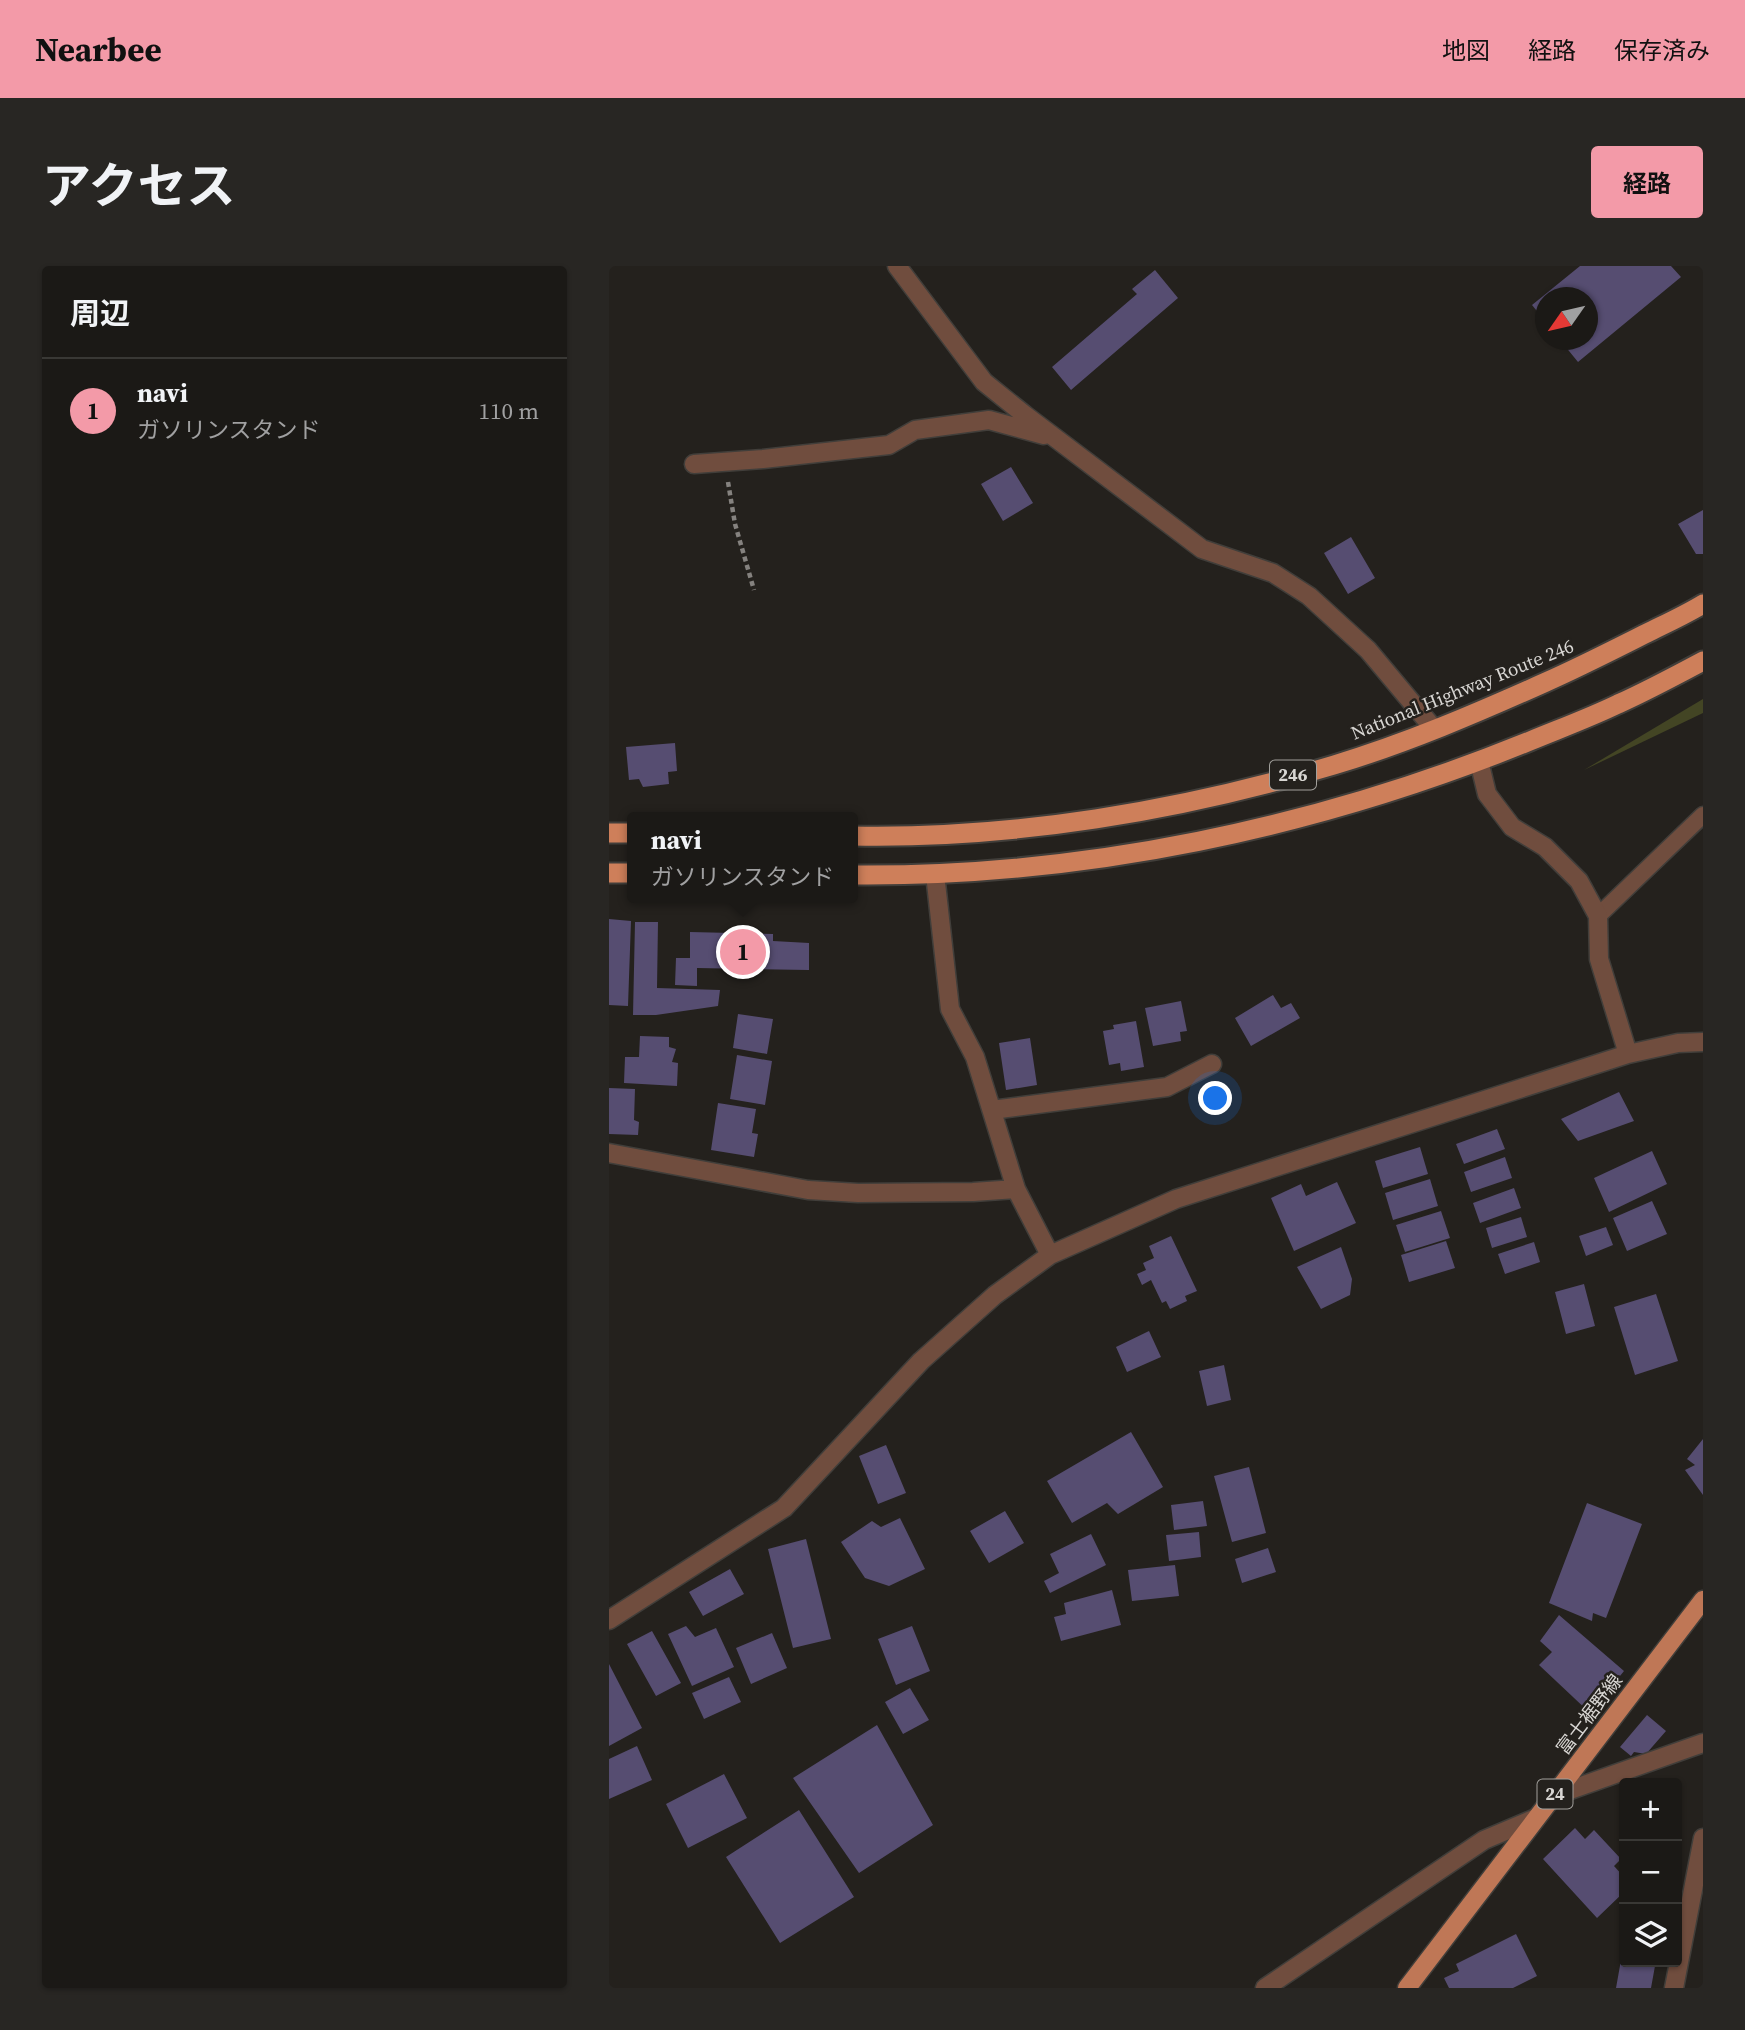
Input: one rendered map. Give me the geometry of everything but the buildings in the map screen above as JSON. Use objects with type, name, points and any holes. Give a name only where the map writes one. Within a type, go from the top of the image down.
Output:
[{"type":"highway","name":"National Highway Route 246","points":[[858,836],[898,837],[990,831],[1109,816],[1215,796],[1335,765],[1434,729],[1583,666],[1703,604]]},
{"type":"highway","name":"246","points":[[858,875],[935,874],[1021,867],[1127,855],[1231,835],[1344,806],[1479,761],[1616,706],[1703,661]]},
{"type":"highway","points":[[609,832],[627,833]]},
{"type":"highway","points":[[609,873],[627,873]]},
{"type":"main road","name":"富士裾野線","points":[[1407,1988],[1703,1600]]},
{"type":"street","points":[[897,266],[984,382],[1202,549],[1273,573],[1308,596],[1368,650],[1434,729]]},
{"type":"street","points":[[694,464],[889,445],[915,430],[989,420],[1054,438]]},
{"type":"street","points":[[1479,761],[1487,794],[1512,827],[1545,847],[1579,881],[1598,916],[1599,959],[1628,1054]]},
{"type":"street","points":[[935,874],[950,1009],[975,1057],[1016,1189],[1050,1255]]},
{"type":"street","points":[[609,1620],[784,1508],[921,1361],[995,1295],[1050,1255],[1176,1199],[1628,1054],[1678,1043],[1703,1042]]},
{"type":"street","points":[[992,1110],[1167,1087],[1212,1064]]},
{"type":"street","points":[[609,1153],[809,1190],[870,1193],[1016,1189]]},
{"type":"street","points":[[1553,1796],[1703,1743]]},
{"type":"street","points":[[1265,1988],[1484,1840],[1536,1818]]},
{"type":"street","points":[[1674,1988],[1703,1838]]},
{"type":"lane","points":[[1598,916],[1703,815]]},
{"type":"path","points":[[725,462],[735,524],[754,590]]},
{"type":"green space","points":[[1703,699],[1703,713],[1584,770]]},
{"type":"place","name":"navi","points":[[743,952]]}]
